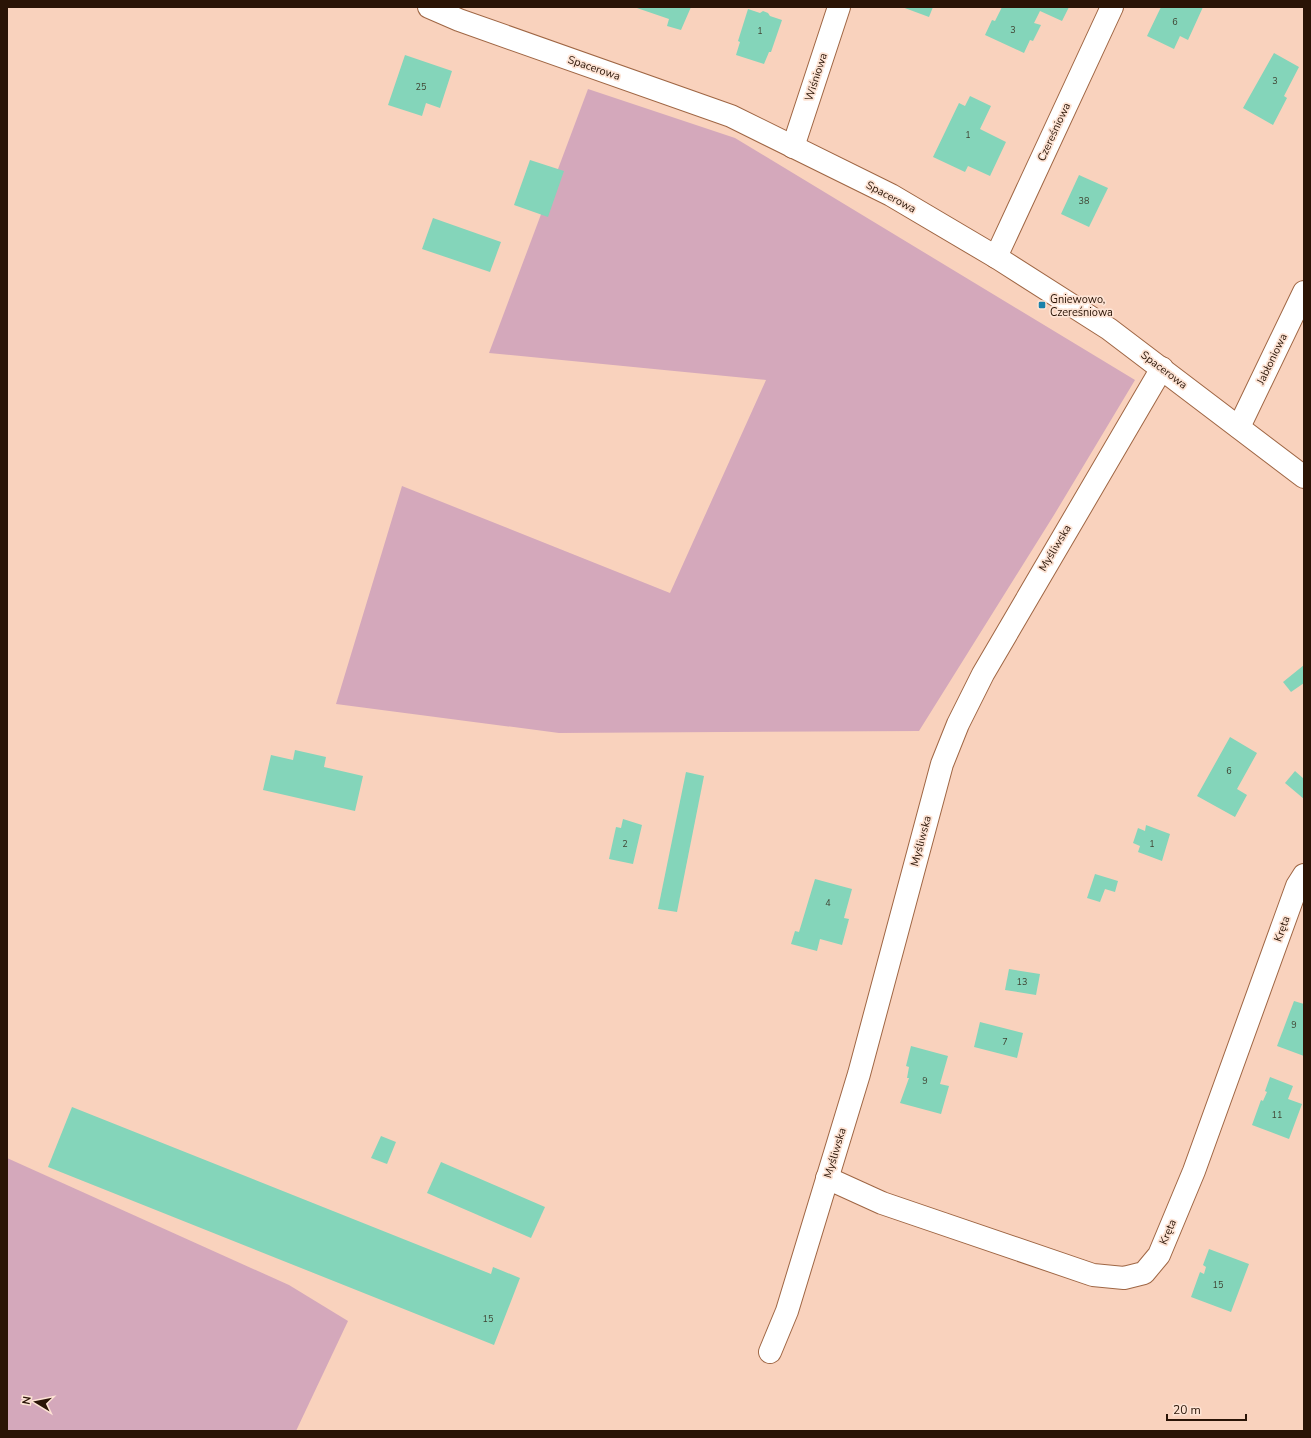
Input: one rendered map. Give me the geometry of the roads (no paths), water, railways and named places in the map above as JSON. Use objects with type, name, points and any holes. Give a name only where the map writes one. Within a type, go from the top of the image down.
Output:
[{"type":"street","name":"Spacerowa","points":[[429,7],[461,14],[731,116],[891,196],[996,256],[1109,329],[1304,477]]},
{"type":"street","name":"Wiśniowa","points":[[793,147],[839,7]]},
{"type":"street","name":"Czereśniowa","points":[[996,256],[1112,7]]},
{"type":"street","name":"Jabłoniowa","points":[[1239,427],[1304,292]]},
{"type":"street","name":"Myśliwska","points":[[770,1352],[787,1311],[859,1074],[944,757],[983,674],[1162,368]]},
{"type":"street","name":"Kręta","points":[[827,1178],[882,1203],[1093,1275],[1124,1278],[1144,1273],[1158,1255],[1194,1171],[1297,886],[1304,875]]},
{"type":"place","name":"Gniewowo, Czereśniowa","points":[[1042,305]]}]
